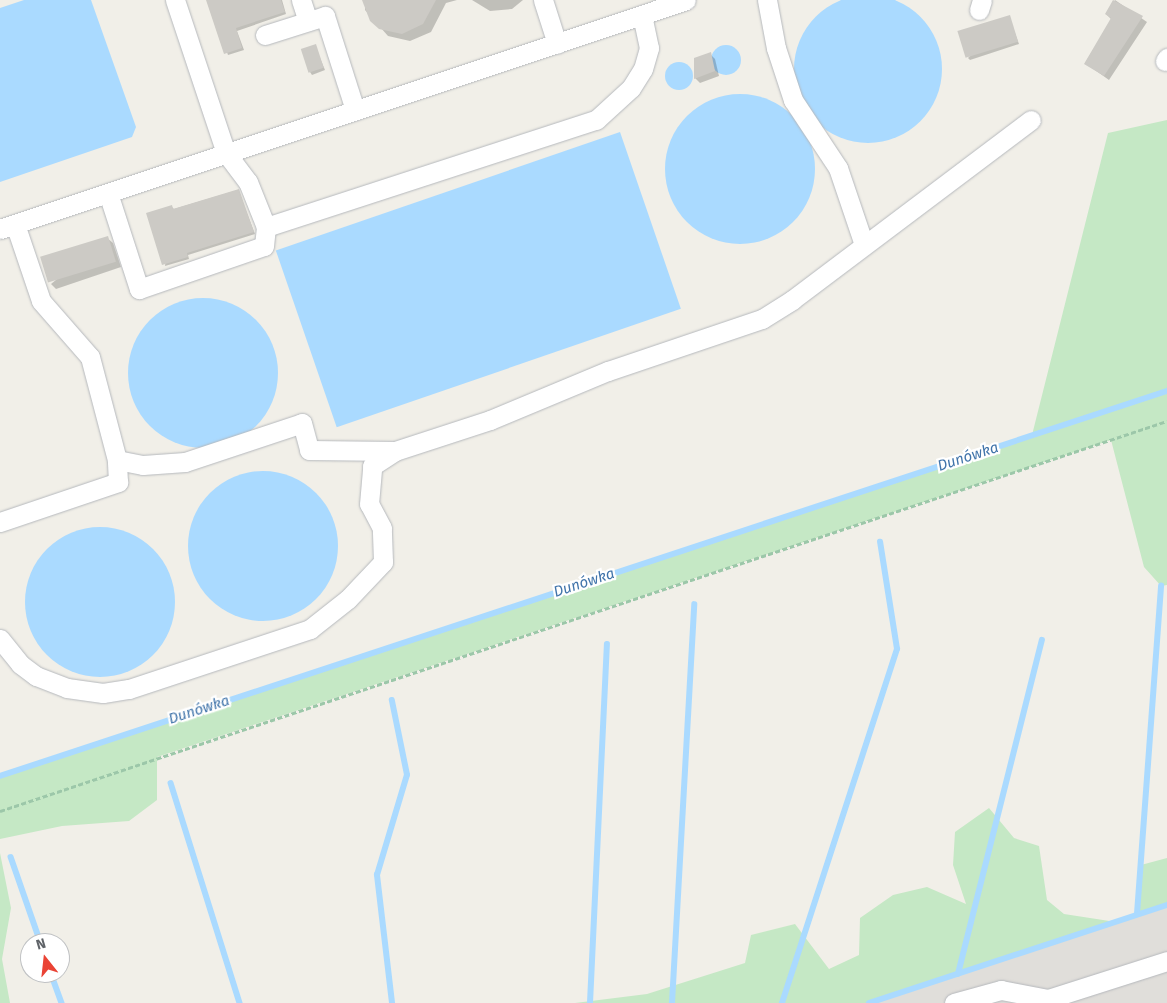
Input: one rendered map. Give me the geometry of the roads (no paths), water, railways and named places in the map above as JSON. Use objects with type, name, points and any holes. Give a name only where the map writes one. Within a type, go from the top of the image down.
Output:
[{"type":"lane","points":[[108,193],[139,289],[264,246],[266,227],[248,182],[226,154],[175,0]]},
{"type":"lane","points":[[301,0],[308,21]]},
{"type":"lane","points":[[543,0],[557,44]]},
{"type":"lane","points":[[0,522],[118,482],[117,460],[90,357],[41,301],[8,226],[686,0]]},
{"type":"lane","points":[[766,0],[776,48],[793,100],[838,168],[864,245]]},
{"type":"lane","points":[[266,227],[596,120],[631,88],[643,69],[648,48],[642,15]]},
{"type":"lane","points":[[265,35],[325,16],[356,110]]},
{"type":"lane","points":[[0,638],[20,664],[36,676],[67,688],[103,693],[129,689],[310,629],[348,599],[384,562],[382,528],[369,504],[372,466],[395,451],[490,420],[608,371],[762,319],[792,300],[1031,120]]},
{"type":"lane","points":[[117,460],[143,465],[185,462],[302,423],[309,450],[395,451]]},
{"type":"lane","points":[[954,1003],[1001,990],[1048,999],[1167,961]]},
{"type":"water","points":[[868,-5],[882,-4],[896,1],[909,7],[920,17],[930,28],[936,41],[941,55],[941,83],[936,97],[930,110],[920,121],[909,131],[896,137],[882,142],[868,143],[854,142],[840,137],[827,131],[816,121],[806,110],[800,97],[795,83],[794,69],[795,55],[800,41],[806,28],[816,17],[827,7],[840,1],[854,-4]]},
{"type":"water","points":[[24,0],[91,0],[136,127],[132,137],[0,182],[0,8]]},
{"type":"water","points":[[726,45],[736,50],[741,60],[736,70],[726,75],[716,70],[711,60],[716,50]]},
{"type":"water","points":[[679,62],[689,66],[693,76],[689,86],[679,90],[669,86],[665,76],[669,66]]},
{"type":"water","points":[[740,94],[769,100],[793,116],[809,140],[815,169],[809,198],[793,222],[769,238],[740,244],[711,238],[687,222],[671,198],[665,169],[671,140],[687,116],[711,100]]},
{"type":"water","points":[[620,132],[681,309],[337,427],[276,251]]},
{"type":"water","points":[[203,298],[232,304],[256,320],[272,344],[278,373],[272,402],[256,426],[232,442],[203,448],[174,442],[150,426],[134,402],[128,373],[134,344],[150,320],[174,304]]},
{"type":"water","points":[[263,471],[292,477],[316,493],[332,517],[338,546],[332,575],[316,599],[292,615],[263,621],[234,615],[210,599],[194,575],[188,546],[194,517],[210,493],[234,477]]},
{"type":"water","points":[[100,527],[129,533],[153,549],[169,573],[175,602],[169,631],[153,655],[129,671],[100,677],[71,671],[47,655],[31,631],[25,602],[31,573],[47,549],[71,533]]},
{"type":"waterway","name":"Dunówka","points":[[0,776],[1167,391]]},
{"type":"waterway","points":[[782,1003],[897,649],[880,542]]},
{"type":"waterway","points":[[1137,914],[1161,586]]},
{"type":"waterway","points":[[672,1003],[694,605]]},
{"type":"waterway","points":[[958,974],[1042,640]]},
{"type":"waterway","points":[[590,1003],[607,644]]},
{"type":"waterway","points":[[392,701],[407,775],[377,875],[392,1003]]},
{"type":"waterway","points":[[171,783],[240,1003]]},
{"type":"waterway","points":[[11,857],[38,933]]},
{"type":"waterway","points":[[869,1003],[1167,905]]},
{"type":"waterway","points":[[55,983],[62,1003]]}]
